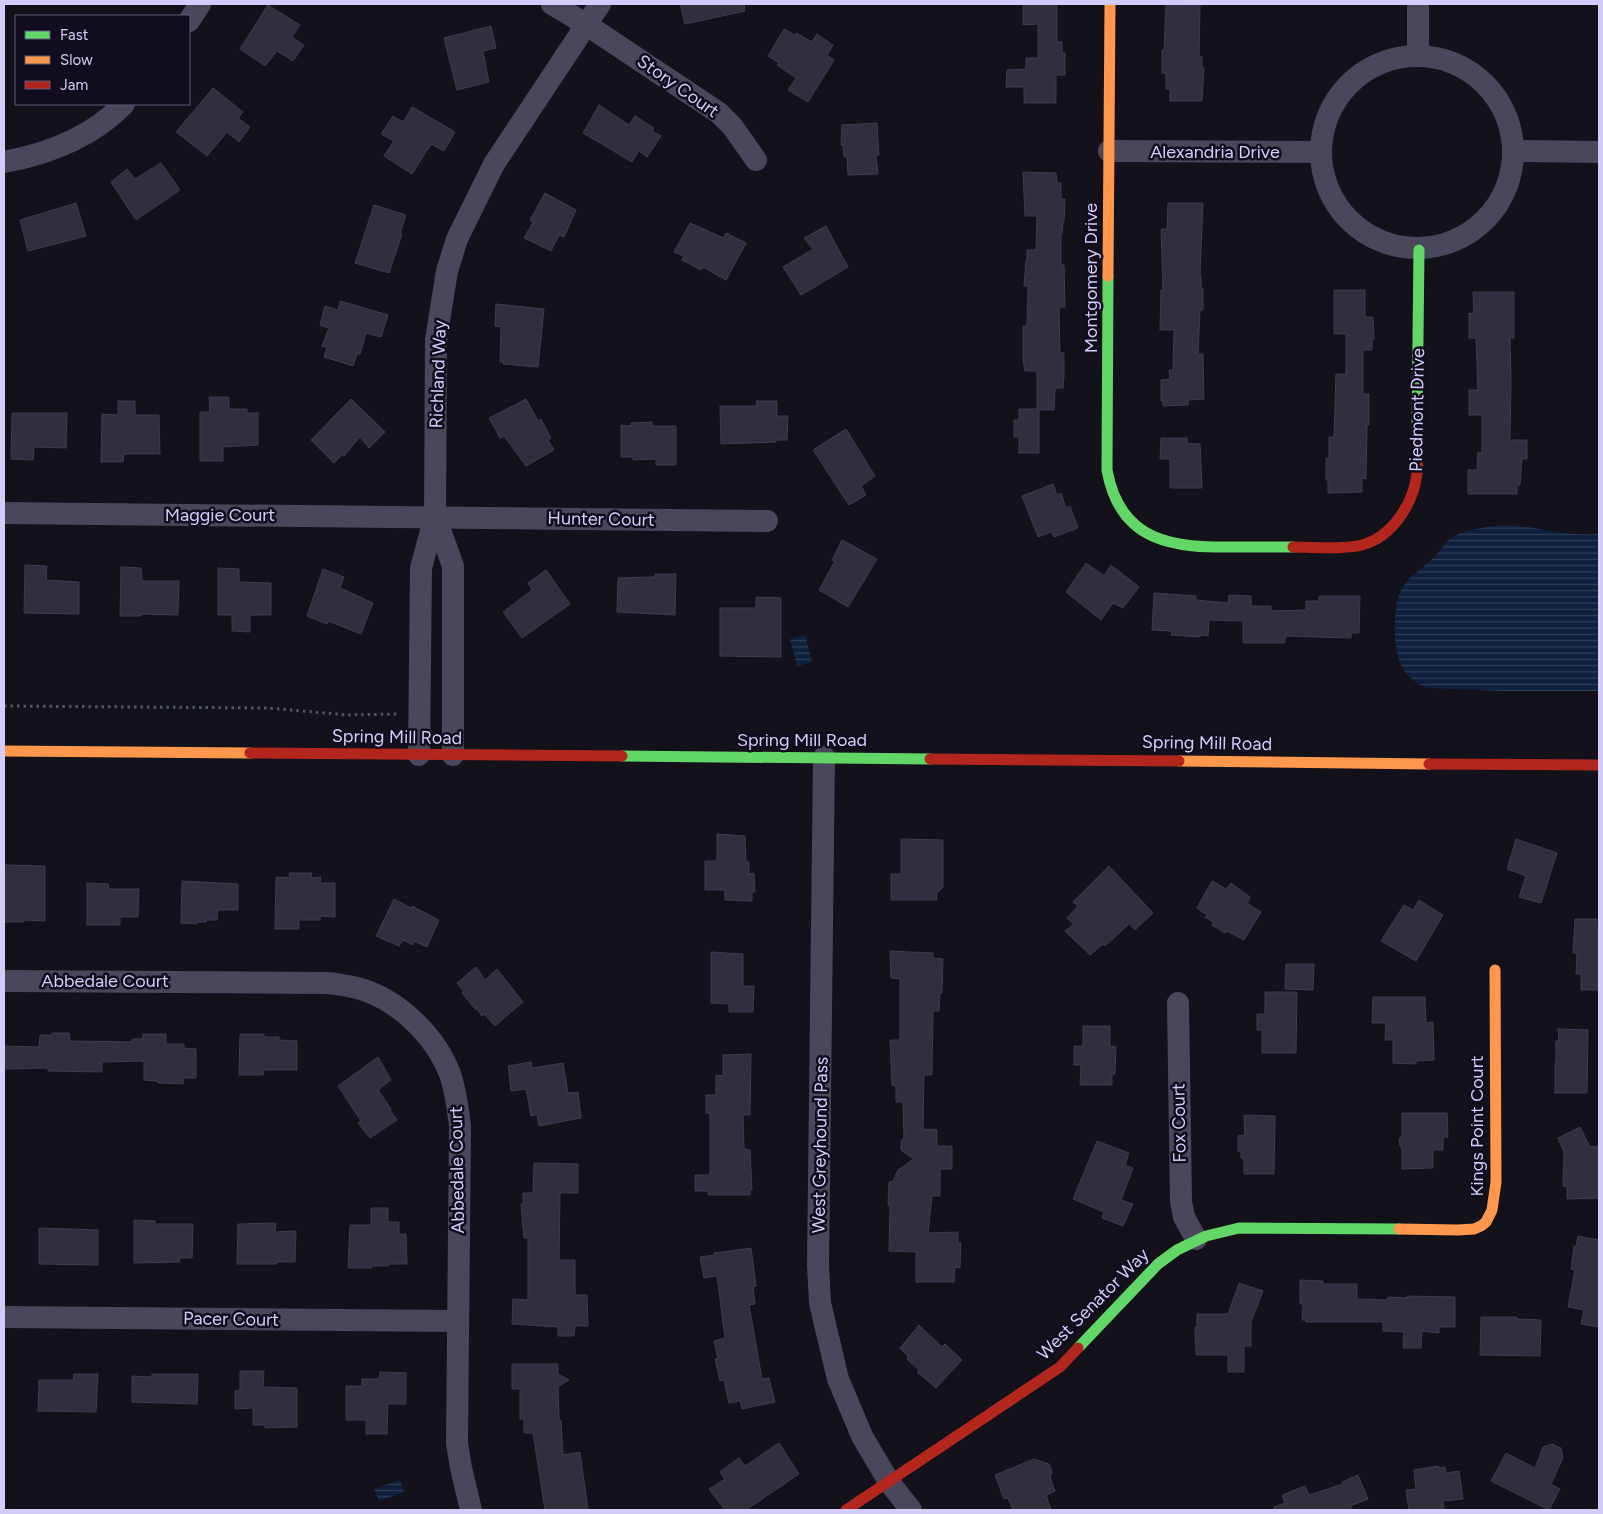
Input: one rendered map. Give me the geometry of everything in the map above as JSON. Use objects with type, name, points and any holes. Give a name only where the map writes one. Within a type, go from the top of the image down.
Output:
[{"type":"street","points":[[190,19],[200,4]]},
{"type":"street","name":"Story Court","points":[[552,4],[587,25],[719,113],[732,126],[756,160]]},
{"type":"street","name":"Richland Way","points":[[419,755],[421,568],[436,516],[436,340],[448,271],[457,239],[494,164],[600,4]]},
{"type":"street","name":"Montgomery Drive","points":[[1110,4],[1107,470],[1110,489],[1115,499],[1130,521],[1151,537]]},
{"type":"street","points":[[1418,4],[1418,56]]},
{"type":"street","points":[[1418,56],[1435,57],[1454,63],[1476,75],[1494,92],[1509,123],[1514,151],[1510,178],[1498,203],[1487,218],[1457,240],[1419,250],[1399,248],[1377,240],[1361,231],[1342,213],[1328,189],[1323,172],[1321,152],[1324,130],[1331,110],[1343,92],[1355,80],[1371,68],[1394,59],[1418,56]]},
{"type":"street","points":[[4,162],[28,158],[61,146],[106,120],[123,105]]},
{"type":"street","points":[[1514,151],[1599,152]]},
{"type":"street","name":"Alexandria Drive","points":[[1110,152],[1321,152]]},
{"type":"street","name":"Piedmont Drive","points":[[1151,537],[1175,545],[1201,547],[1344,548],[1366,544],[1382,534],[1400,517],[1410,501],[1418,474],[1419,250]]},
{"type":"street","name":"Maggie Court","points":[[4,513],[436,516]]},
{"type":"street","points":[[436,516],[453,566],[453,755]]},
{"type":"street","name":"Hunter Court","points":[[436,516],[767,521]]},
{"type":"street","name":"Spring Mill Road","points":[[4,751],[1599,765]]},
{"type":"street","name":"West Greyhound Pass","points":[[824,757],[818,1265],[820,1303],[838,1379],[862,1436],[889,1482],[911,1510]]},
{"type":"street","name":"Kings Point Court","points":[[1399,1229],[1475,1228],[1486,1221],[1494,1205],[1496,1182],[1495,970]]},
{"type":"street","name":"Abbedale Court","points":[[4,981],[326,983],[366,991],[387,1001],[425,1033],[440,1054],[451,1077],[457,1100],[460,1126],[457,1443],[471,1510]]},
{"type":"street","name":"Fox Court","points":[[1178,1003],[1181,1202],[1184,1218],[1196,1239]]},
{"type":"street","name":"West Senator Way","points":[[846,1510],[1060,1366],[1158,1264],[1176,1249],[1219,1230],[1239,1228],[1399,1229]]},
{"type":"street","name":"Pacer Court","points":[[4,1317],[458,1321]]},
{"type":"path","points":[[4,706],[268,708],[348,715],[420,714]]},
{"type":"water","points":[[1499,525],[1574,534],[1599,534],[1599,691],[1504,691],[1428,688],[1415,681],[1404,670],[1400,663],[1395,642],[1396,606],[1402,588],[1433,559],[1451,538],[1468,531]]},
{"type":"water","points":[[805,635],[812,662],[797,666],[790,639]]},
{"type":"water","points":[[400,1480],[404,1492],[379,1501],[374,1489]]},
{"type":"building","points":[[680,4],[744,4],[745,11],[685,24]]},
{"type":"building","points":[[1023,4],[1057,4],[1057,42],[1062,42],[1062,53],[1065,53],[1065,75],[1056,75],[1056,103],[1024,103],[1024,87],[1006,87],[1007,70],[1026,69],[1026,58],[1038,58],[1038,24],[1023,25]]},
{"type":"building","points":[[1166,4],[1200,4],[1199,57],[1202,57],[1202,68],[1204,68],[1202,101],[1170,101],[1170,89],[1166,89],[1166,73],[1162,73]]},
{"type":"building","points":[[268,5],[300,25],[292,37],[304,45],[293,61],[277,51],[265,66],[240,49]]},
{"type":"building","points":[[491,26],[496,48],[483,51],[489,82],[457,90],[444,38]]},
{"type":"building","points":[[784,29],[812,42],[817,34],[833,45],[827,55],[834,60],[808,102],[788,90],[796,78],[777,65],[779,63],[768,56]]},
{"type":"building","points":[[213,88],[243,112],[238,118],[250,127],[239,142],[227,132],[207,156],[176,132]]},
{"type":"building","points":[[599,105],[629,125],[635,116],[654,128],[652,131],[661,136],[647,157],[639,151],[632,162],[583,133]]},
{"type":"building","points":[[412,107],[455,132],[444,151],[431,144],[412,174],[384,156],[394,141],[381,134],[393,116],[403,122]]},
{"type":"building","points":[[877,123],[879,155],[876,155],[878,174],[848,175],[847,157],[844,157],[843,145],[841,145],[842,125]]},
{"type":"building","points":[[161,163],[180,190],[136,220],[111,182],[127,169],[135,179]]},
{"type":"building","points":[[1023,172],[1056,173],[1057,183],[1061,183],[1061,199],[1065,199],[1064,222],[1061,233],[1061,265],[1064,265],[1065,307],[1059,307],[1060,353],[1064,353],[1063,388],[1055,388],[1054,410],[1039,410],[1039,453],[1019,453],[1019,437],[1014,437],[1014,420],[1019,420],[1019,409],[1037,409],[1037,371],[1025,371],[1023,326],[1027,326],[1028,286],[1024,286],[1027,250],[1036,250],[1037,216],[1025,216]]},
{"type":"building","points":[[545,193],[576,210],[564,237],[559,235],[551,251],[524,238],[533,222],[530,220]]},
{"type":"building","points":[[76,203],[86,236],[28,251],[20,220]]},
{"type":"building","points":[[1168,203],[1203,203],[1200,276],[1201,288],[1203,288],[1203,310],[1200,310],[1198,354],[1203,354],[1204,399],[1188,400],[1188,405],[1163,406],[1163,401],[1161,401],[1161,380],[1170,379],[1169,370],[1173,370],[1174,330],[1160,330],[1161,290],[1163,290],[1161,229],[1167,229]]},
{"type":"building","points":[[374,205],[406,215],[400,233],[402,234],[389,273],[355,263]]},
{"type":"building","points":[[690,223],[724,238],[726,233],[746,243],[726,280],[703,267],[701,270],[682,260],[684,256],[674,252]]},
{"type":"building","points":[[826,226],[848,267],[801,295],[783,267],[813,249],[804,238]]},
{"type":"building","points":[[1334,290],[1365,290],[1365,317],[1373,317],[1374,339],[1372,339],[1372,350],[1363,350],[1363,394],[1369,394],[1369,425],[1367,425],[1366,479],[1362,478],[1362,492],[1328,493],[1328,480],[1326,480],[1326,458],[1329,458],[1329,437],[1334,437],[1336,374],[1346,374],[1346,334],[1334,334]]},
{"type":"building","points":[[1473,292],[1514,292],[1514,338],[1510,338],[1510,440],[1527,440],[1527,459],[1522,459],[1520,485],[1517,485],[1517,494],[1468,494],[1468,470],[1477,470],[1478,452],[1482,453],[1482,415],[1469,415],[1469,390],[1478,390],[1476,338],[1469,338],[1469,313],[1474,314]]},
{"type":"building","points":[[340,301],[388,315],[381,337],[366,333],[360,354],[357,354],[353,366],[324,357],[327,347],[322,346],[329,328],[320,325],[325,306],[338,310]]},
{"type":"building","points":[[496,304],[544,309],[538,367],[503,364],[504,362],[500,362],[501,327],[495,326]]},
{"type":"building","points":[[209,397],[229,397],[229,409],[247,409],[247,413],[258,413],[258,445],[223,447],[223,461],[200,461],[200,412],[210,412]]},
{"type":"building","points":[[351,399],[385,432],[369,448],[360,437],[344,456],[342,455],[334,463],[311,440]]},
{"type":"building","points":[[526,399],[538,421],[541,419],[551,438],[548,440],[554,450],[526,466],[504,436],[500,438],[489,418]]},
{"type":"building","points":[[118,401],[135,401],[135,415],[159,415],[160,454],[124,454],[123,462],[101,462],[102,414],[118,415]]},
{"type":"building","points":[[756,401],[777,401],[777,416],[788,416],[787,440],[721,444],[720,406],[757,406]]},
{"type":"building","points":[[12,413],[67,413],[66,448],[34,447],[33,460],[11,459]]},
{"type":"building","points":[[652,422],[652,426],[676,426],[676,465],[656,465],[656,459],[633,460],[633,457],[621,457],[621,425],[631,426],[631,423]]},
{"type":"building","points":[[846,429],[875,476],[861,486],[866,495],[849,505],[813,450]]},
{"type":"building","points":[[1161,438],[1187,438],[1187,443],[1200,444],[1202,488],[1170,488],[1170,459],[1160,459]]},
{"type":"building","points":[[1053,484],[1057,495],[1061,493],[1066,508],[1070,506],[1078,528],[1054,537],[1051,532],[1038,537],[1022,496]]},
{"type":"building","points":[[842,540],[877,559],[848,607],[819,590],[835,561],[832,560]]},
{"type":"building","points":[[1086,563],[1104,576],[1111,565],[1139,587],[1123,608],[1113,603],[1101,620],[1066,592]]},
{"type":"building","points":[[25,565],[47,566],[46,580],[79,582],[79,614],[24,613]]},
{"type":"building","points":[[121,567],[141,568],[142,581],[179,581],[178,615],[141,614],[141,616],[120,616]]},
{"type":"building","points":[[218,568],[239,569],[239,582],[271,583],[271,615],[250,615],[250,632],[232,631],[232,615],[218,615]]},
{"type":"building","points":[[323,569],[344,577],[340,588],[373,603],[361,634],[328,621],[327,624],[307,616]]},
{"type":"building","points":[[546,570],[570,604],[522,638],[503,612],[532,590],[528,583]]},
{"type":"building","points":[[655,574],[676,574],[675,615],[617,612],[618,578],[654,577]]},
{"type":"building","points":[[1154,593],[1196,596],[1196,600],[1228,603],[1229,595],[1251,596],[1251,606],[1271,606],[1271,611],[1306,610],[1306,601],[1319,601],[1319,596],[1360,596],[1359,633],[1351,633],[1351,638],[1285,636],[1285,643],[1243,643],[1243,621],[1209,620],[1208,636],[1171,635],[1172,631],[1152,630]]},
{"type":"building","points":[[756,597],[781,598],[781,657],[720,656],[720,608],[756,608]]},
{"type":"building","points":[[717,834],[745,836],[746,862],[749,862],[749,874],[754,873],[755,892],[752,892],[752,901],[725,900],[725,890],[705,890],[705,861],[717,861]]},
{"type":"building","points":[[901,839],[943,840],[943,887],[936,894],[937,900],[891,900],[891,874],[901,874]]},
{"type":"building","points":[[1516,839],[1557,853],[1541,903],[1519,897],[1526,876],[1507,869]]},
{"type":"building","points":[[4,865],[45,866],[45,921],[24,920],[24,922],[4,922]]},
{"type":"building","points":[[1109,866],[1153,913],[1135,930],[1129,924],[1105,946],[1103,944],[1090,955],[1065,931],[1074,924],[1067,918],[1078,906],[1073,902]]},
{"type":"building","points":[[289,873],[312,873],[311,878],[321,877],[320,883],[335,883],[335,917],[320,916],[320,920],[299,920],[299,929],[275,929],[276,877],[290,878]]},
{"type":"building","points":[[182,881],[238,884],[238,910],[218,910],[217,920],[206,920],[206,922],[197,922],[197,924],[181,923]]},
{"type":"building","points":[[1212,881],[1226,889],[1231,883],[1250,897],[1247,903],[1261,912],[1244,940],[1227,931],[1225,933],[1212,925],[1213,922],[1205,917],[1207,915],[1197,908]]},
{"type":"building","points":[[87,883],[108,884],[109,889],[139,889],[138,917],[120,917],[120,925],[87,925]]},
{"type":"building","points":[[394,899],[439,920],[427,947],[414,941],[413,945],[403,940],[399,946],[376,936]]},
{"type":"building","points":[[1419,900],[1443,915],[1416,961],[1381,941],[1404,905],[1413,910]]},
{"type":"building","points":[[1575,919],[1597,919],[1597,932],[1599,932],[1599,990],[1581,990],[1581,974],[1576,974],[1577,953],[1573,953]]},
{"type":"building","points":[[890,951],[933,953],[933,958],[943,959],[942,993],[940,993],[939,1011],[933,1011],[932,1075],[924,1075],[923,1129],[937,1130],[937,1146],[952,1146],[952,1169],[940,1169],[940,1196],[932,1196],[928,1233],[958,1232],[958,1243],[961,1243],[960,1268],[955,1267],[954,1282],[916,1282],[916,1252],[889,1251],[889,1182],[893,1181],[898,1170],[914,1159],[901,1150],[901,1141],[904,1137],[903,1102],[896,1102],[896,1086],[892,1085],[890,1040],[900,1040],[900,979],[891,978]]},
{"type":"building","points":[[711,952],[743,954],[743,986],[754,986],[753,1012],[729,1012],[729,1004],[711,1003]]},
{"type":"building","points":[[1286,964],[1314,964],[1313,990],[1285,989]]},
{"type":"building","points":[[476,967],[485,980],[497,969],[523,1002],[495,1026],[484,1014],[482,1016],[476,1010],[462,993],[464,992],[457,983]]},
{"type":"building","points":[[1265,992],[1297,992],[1296,1053],[1262,1053],[1262,1030],[1257,1030],[1257,1014],[1265,1014]]},
{"type":"building","points":[[1373,997],[1425,997],[1426,1023],[1433,1022],[1434,1060],[1416,1061],[1416,1064],[1393,1063],[1393,1040],[1385,1040],[1386,1023],[1372,1023]]},
{"type":"building","points":[[1083,1026],[1110,1026],[1110,1046],[1116,1047],[1115,1074],[1112,1074],[1112,1085],[1080,1085],[1081,1065],[1074,1065],[1074,1046],[1083,1046]]},
{"type":"building","points":[[1558,1029],[1588,1030],[1587,1093],[1555,1093],[1556,1041],[1559,1041]]},
{"type":"building","points":[[52,1033],[69,1033],[70,1041],[132,1042],[132,1039],[143,1039],[143,1034],[166,1034],[166,1044],[184,1044],[184,1048],[196,1049],[196,1078],[184,1078],[183,1084],[158,1083],[157,1081],[144,1080],[144,1061],[102,1062],[102,1072],[48,1071],[48,1068],[4,1069],[4,1046],[39,1047],[40,1035],[52,1035]]},
{"type":"building","points":[[240,1034],[264,1034],[264,1037],[279,1037],[279,1040],[297,1041],[297,1070],[264,1070],[263,1075],[239,1075]]},
{"type":"building","points":[[751,1054],[750,1115],[743,1115],[744,1149],[750,1150],[752,1190],[750,1190],[750,1195],[708,1195],[708,1191],[695,1191],[695,1175],[710,1175],[710,1113],[706,1113],[706,1095],[716,1095],[716,1075],[723,1076],[723,1055]]},
{"type":"building","points":[[378,1057],[391,1080],[378,1090],[397,1120],[370,1138],[358,1123],[361,1121],[338,1086]]},
{"type":"building","points":[[531,1062],[532,1068],[563,1063],[568,1093],[578,1092],[581,1118],[539,1126],[537,1114],[531,1116],[526,1089],[511,1091],[508,1066]]},
{"type":"building","points":[[1402,1113],[1447,1113],[1448,1137],[1443,1137],[1443,1150],[1433,1150],[1433,1168],[1402,1169],[1402,1148],[1399,1139],[1402,1136]]},
{"type":"building","points":[[1244,1115],[1275,1116],[1274,1174],[1244,1174],[1244,1159],[1241,1158],[1241,1151],[1238,1151],[1238,1136],[1245,1135]]},
{"type":"building","points":[[1580,1127],[1590,1147],[1599,1146],[1599,1198],[1567,1199],[1567,1186],[1563,1186],[1564,1152],[1558,1138]]},
{"type":"building","points":[[1097,1141],[1129,1153],[1125,1165],[1133,1168],[1121,1200],[1133,1204],[1123,1226],[1102,1218],[1104,1212],[1073,1199]]},
{"type":"building","points":[[534,1163],[578,1164],[578,1193],[560,1193],[559,1260],[575,1260],[575,1295],[587,1295],[588,1326],[575,1326],[574,1336],[558,1336],[558,1327],[512,1324],[513,1299],[528,1300],[528,1238],[524,1238],[521,1204],[523,1204],[523,1193],[533,1193]]},
{"type":"building","points":[[371,1208],[388,1208],[388,1222],[399,1222],[399,1234],[406,1234],[407,1264],[371,1266],[372,1268],[348,1268],[350,1225],[371,1225]]},
{"type":"building","points":[[134,1220],[155,1221],[155,1224],[193,1224],[192,1258],[179,1258],[180,1262],[134,1263]]},
{"type":"building","points":[[276,1223],[275,1232],[296,1231],[295,1262],[237,1264],[238,1224]]},
{"type":"building","points":[[39,1228],[98,1230],[98,1265],[39,1264]]},
{"type":"building","points":[[1578,1236],[1599,1240],[1599,1327],[1581,1324],[1584,1310],[1568,1307],[1575,1270],[1571,1269],[1574,1246],[1576,1247]]},
{"type":"building","points":[[751,1248],[756,1286],[753,1287],[755,1304],[749,1305],[762,1379],[769,1378],[775,1402],[742,1409],[740,1401],[729,1403],[724,1380],[720,1381],[715,1359],[718,1359],[714,1341],[725,1338],[717,1276],[704,1278],[700,1257],[715,1255],[714,1253]]},
{"type":"building","points":[[1300,1280],[1323,1281],[1323,1284],[1357,1284],[1357,1299],[1387,1300],[1388,1297],[1408,1298],[1407,1296],[1455,1297],[1455,1327],[1439,1327],[1439,1333],[1422,1331],[1421,1348],[1403,1348],[1404,1332],[1383,1331],[1383,1322],[1306,1322],[1306,1320],[1302,1320],[1303,1304],[1300,1304]]},
{"type":"building","points":[[1239,1283],[1263,1291],[1251,1322],[1251,1346],[1244,1346],[1244,1372],[1228,1372],[1228,1355],[1196,1355],[1195,1327],[1197,1327],[1197,1314],[1228,1314]]},
{"type":"building","points":[[1481,1317],[1517,1317],[1517,1319],[1541,1320],[1540,1356],[1480,1355]]},
{"type":"building","points":[[919,1325],[942,1347],[945,1344],[962,1360],[936,1388],[917,1372],[919,1370],[907,1359],[908,1356],[900,1348]]},
{"type":"building","points":[[512,1364],[558,1364],[558,1374],[569,1380],[558,1387],[563,1455],[580,1452],[588,1510],[545,1510],[533,1433],[524,1433],[524,1419],[520,1419],[520,1389],[512,1389]]},
{"type":"building","points":[[240,1371],[264,1371],[263,1387],[297,1388],[297,1427],[265,1428],[265,1425],[253,1425],[253,1408],[235,1409],[235,1391],[240,1390]]},
{"type":"building","points":[[380,1372],[406,1373],[406,1404],[388,1404],[387,1434],[366,1434],[366,1420],[346,1420],[346,1386],[362,1386],[362,1379],[379,1379]]},
{"type":"building","points":[[74,1374],[98,1374],[96,1412],[38,1411],[39,1380],[73,1380]]},
{"type":"building","points":[[152,1374],[198,1374],[197,1404],[132,1402],[132,1376],[152,1377]]},
{"type":"building","points":[[779,1443],[799,1474],[746,1510],[725,1510],[709,1489],[725,1479],[720,1472],[739,1458],[745,1466]]},
{"type":"building","points":[[1552,1444],[1561,1448],[1563,1458],[1551,1484],[1560,1489],[1549,1510],[1491,1481],[1506,1453],[1535,1468],[1543,1447]]},
{"type":"building","points":[[1034,1459],[1049,1464],[1052,1472],[1050,1477],[1055,1491],[1046,1495],[1051,1510],[1013,1510],[1008,1498],[1004,1499],[995,1475]]},
{"type":"building","points":[[1438,1466],[1439,1468],[1445,1467],[1446,1473],[1459,1471],[1463,1499],[1443,1501],[1444,1509],[1409,1510],[1406,1490],[1416,1489],[1414,1470]]},
{"type":"building","points":[[1358,1475],[1368,1499],[1350,1506],[1352,1510],[1274,1510],[1274,1507],[1285,1503],[1282,1495],[1305,1486],[1309,1495],[1343,1484],[1342,1482]]},
{"type":"traffic: fast","points":[[1417,427],[1419,250]]},
{"type":"traffic: fast","points":[[1108,276],[1107,470],[1114,494],[1124,513],[1137,527],[1153,536],[1171,542],[1213,547],[1293,547]]},
{"type":"traffic: fast","points":[[622,756],[930,759]]},
{"type":"traffic: fast","points":[[1078,1348],[1158,1264],[1177,1250],[1206,1236],[1239,1228],[1399,1229]]},
{"type":"traffic: slow","points":[[1108,276],[1110,4]]},
{"type":"traffic: slow","points":[[4,751],[250,753]]},
{"type":"traffic: slow","points":[[1179,761],[1429,764]]},
{"type":"traffic: slow","points":[[1399,1229],[1474,1229],[1486,1222],[1492,1210],[1496,1182],[1495,970]]},
{"type":"traffic: jam","points":[[1293,547],[1354,547],[1373,541],[1392,527],[1406,507],[1415,484],[1418,462],[1417,427]]},
{"type":"traffic: jam","points":[[250,753],[622,756]]},
{"type":"traffic: jam","points":[[930,759],[1179,761]]},
{"type":"traffic: jam","points":[[1429,764],[1599,765]]},
{"type":"traffic: jam","points":[[846,1510],[1060,1367],[1078,1348]]}]
